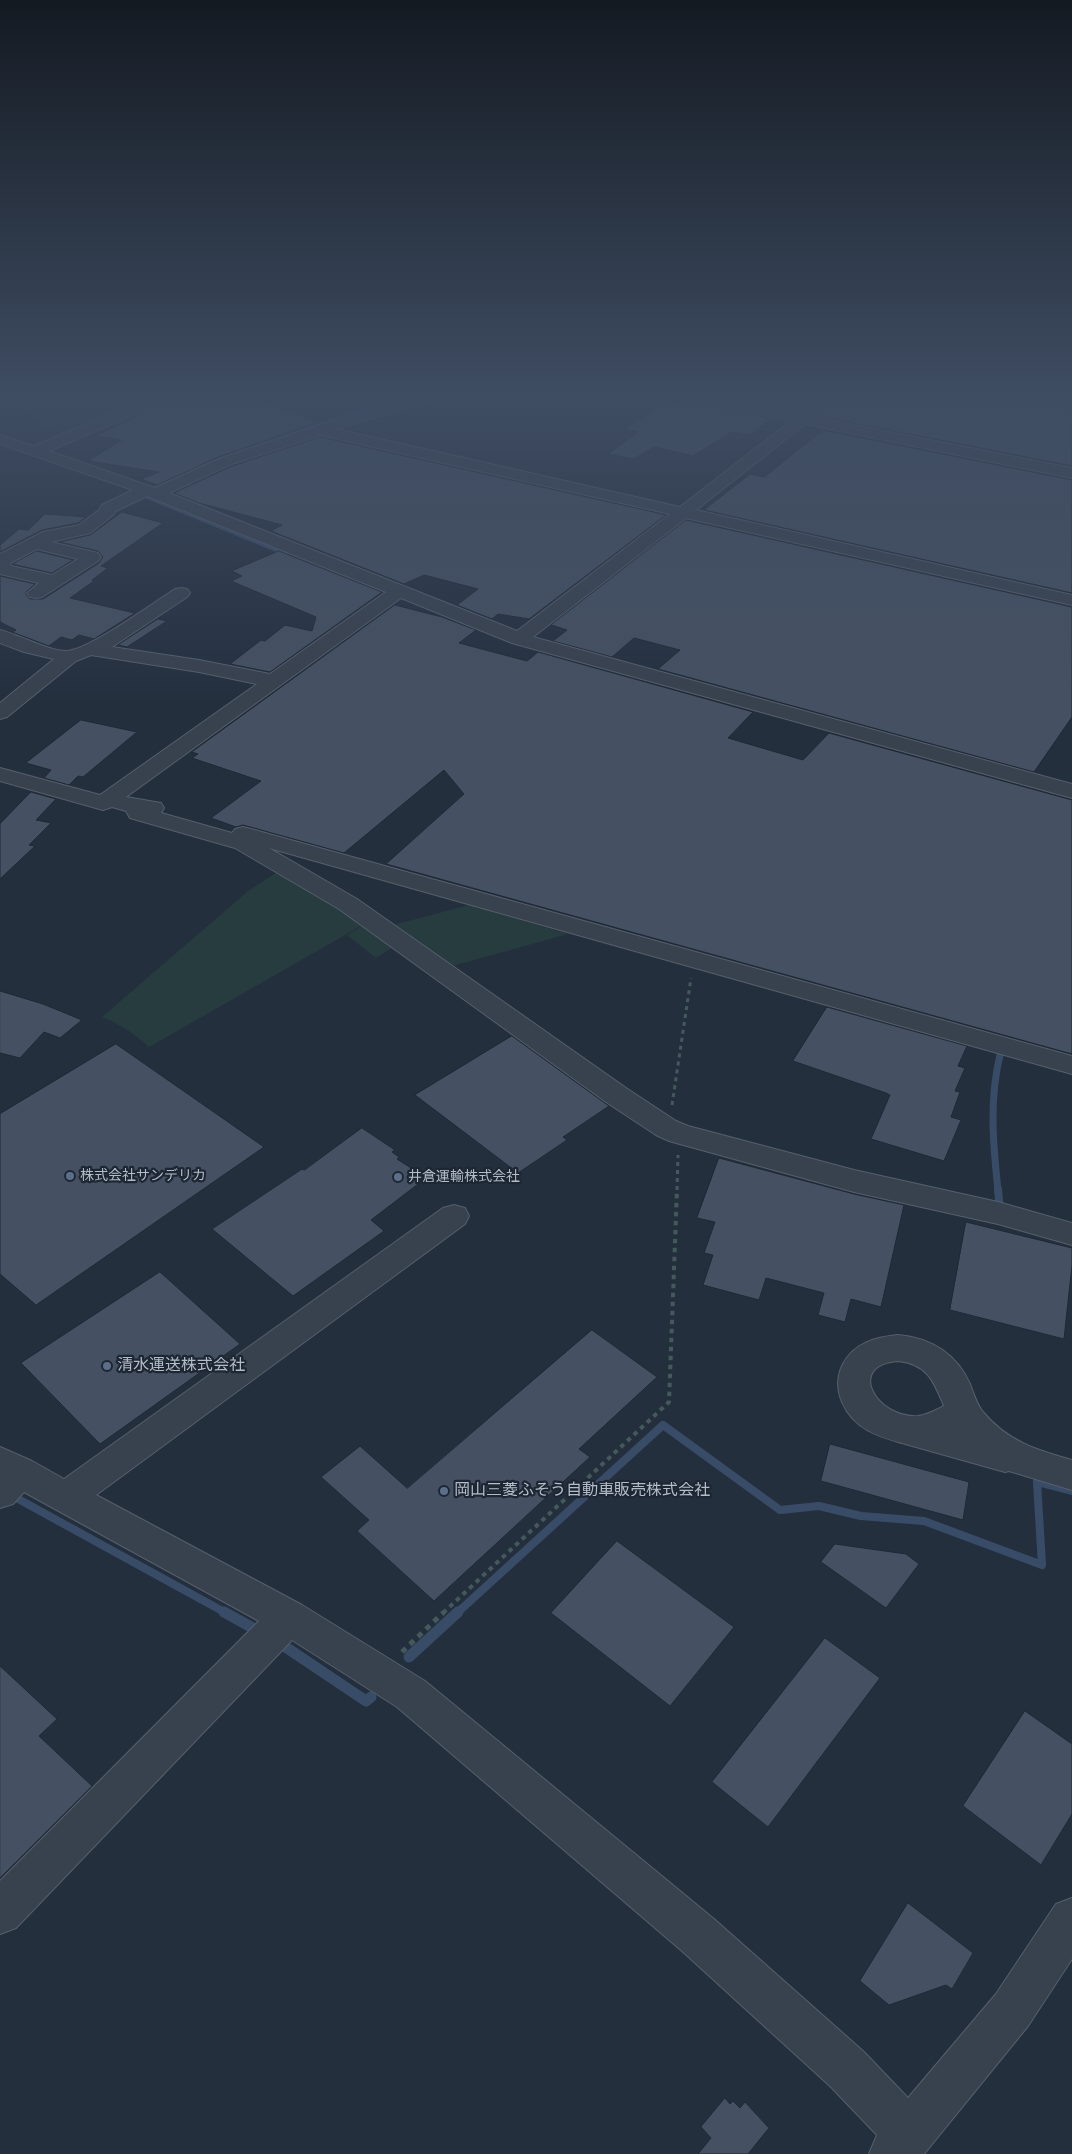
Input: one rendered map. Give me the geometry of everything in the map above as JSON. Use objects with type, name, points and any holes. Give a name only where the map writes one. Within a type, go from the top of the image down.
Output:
[{"type":"street","points":[[55,582],[4,570],[0,561],[56,534],[84,529],[107,512],[108,508],[132,499]]},
{"type":"street","points":[[169,499],[519,640],[1072,791]]},
{"type":"street","points":[[624,499],[1072,600]]},
{"type":"street","points":[[519,640],[701,499]]},
{"type":"street","points":[[34,543],[92,557],[36,593]]},
{"type":"street","points":[[0,774],[103,803],[270,680],[398,592]]},
{"type":"street","points":[[0,713],[69,657],[105,643],[181,593]]},
{"type":"street","points":[[0,636],[31,648],[69,657]]},
{"type":"street","points":[[89,649],[199,666],[270,680]]},
{"type":"street","points":[[108,799],[136,808],[138,813],[243,843],[1072,1065]]},
{"type":"street","points":[[266,848],[348,904],[616,1095],[673,1131],[854,1180],[1001,1213],[1072,1234]]},
{"type":"street","points":[[66,1498],[454,1216]]},
{"type":"street","points":[[1033,1464],[1009,1455],[989,1441],[964,1413],[948,1375],[934,1360],[902,1349],[884,1350],[867,1357],[856,1369],[854,1386],[860,1403],[872,1416],[891,1426],[1072,1475]]},
{"type":"street","points":[[908,1430],[933,1427],[964,1413]]},
{"type":"street","points":[[7,1478],[66,1498],[276,1630],[379,1674],[410,1694],[698,1935],[847,2069],[901,2144],[1012,2010],[1072,1920]]},
{"type":"street","points":[[0,1912],[276,1630]]},
{"type":"path","points":[[379,1674],[669,1402],[675,1091],[691,976]]},
{"type":"green space","points":[[279,871],[366,923],[149,1047],[127,1029],[102,1017],[247,892]]},
{"type":"green space","points":[[469,905],[568,934],[445,968],[386,927]]},
{"type":"green space","points":[[367,923],[397,945],[376,958],[347,935]]},
{"type":"building","points":[[188,499],[593,499],[666,515],[529,619],[498,614],[492,619],[457,605],[478,589],[424,575],[404,584],[271,531],[282,525]]},
{"type":"building","points":[[719,499],[1072,499],[1072,593],[704,510]]},
{"type":"building","points":[[122,512],[163,523],[101,566],[108,568],[92,580],[94,581],[70,598],[135,613],[94,639],[79,635],[72,640],[61,637],[49,646],[12,632],[16,630],[0,622],[0,576],[35,584],[26,594],[30,599],[43,599],[99,563],[103,557],[98,551],[59,542],[90,535]]},
{"type":"building","points":[[45,514],[86,517],[78,523],[42,530],[0,552],[0,545],[19,529],[28,530]]},
{"type":"building","points":[[686,520],[1072,607],[1072,717],[1034,772],[658,669],[680,650],[634,638],[612,657],[553,641],[567,630],[551,625]]},
{"type":"building","points":[[37,551],[73,560],[52,573],[12,564]]},
{"type":"building","points":[[279,551],[382,592],[270,672],[230,664],[261,640],[265,641],[285,625],[312,631],[316,617],[231,581],[242,576],[232,571]]},
{"type":"building","points":[[395,605],[442,617],[476,630],[459,643],[527,661],[538,652],[753,712],[728,738],[803,760],[829,733],[1072,800],[1072,1054],[386,864],[464,794],[444,770],[344,853],[243,825],[236,827],[211,818],[261,781],[192,758],[198,754],[192,752]]},
{"type":"building","points":[[158,619],[167,621],[127,647],[118,645]]},
{"type":"building","points":[[81,720],[137,732],[83,777],[78,776],[69,785],[44,778],[51,770],[26,763]]},
{"type":"building","points":[[31,792],[56,799],[36,820],[51,823],[29,845],[35,846],[0,879],[0,824]]},
{"type":"building","points":[[0,991],[43,1004],[82,1020],[60,1038],[44,1032],[20,1058],[0,1053]]},
{"type":"building","points":[[827,1007],[967,1046],[958,1066],[965,1068],[955,1091],[960,1092],[951,1117],[961,1120],[944,1161],[871,1139],[890,1095],[793,1061]]},
{"type":"building","points":[[512,1036],[609,1106],[563,1137],[567,1140],[518,1173],[415,1095]]},
{"type":"building","points":[[116,1044],[264,1147],[36,1305],[0,1274],[0,1114]]},
{"type":"building","points":[[362,1128],[395,1150],[392,1152],[399,1157],[397,1159],[422,1175],[418,1179],[422,1181],[371,1220],[384,1231],[293,1296],[212,1229],[302,1169],[304,1170]]},
{"type":"building","points":[[719,1158],[854,1194],[904,1205],[881,1307],[851,1299],[845,1322],[818,1315],[824,1293],[766,1278],[759,1300],[703,1285],[713,1255],[704,1253],[715,1222],[697,1218]]},
{"type":"building","points":[[966,1222],[1072,1248],[1064,1339],[950,1310]]},
{"type":"building","points":[[160,1272],[240,1344],[100,1444],[21,1363]]},
{"type":"building","points":[[592,1330],[657,1377],[579,1449],[590,1457],[434,1601],[357,1531],[369,1520],[321,1477],[360,1446],[407,1488]]},
{"type":"building","points":[[830,1444],[969,1482],[963,1520],[821,1481]]},
{"type":"building","points":[[617,1541],[734,1627],[670,1706],[551,1613]]},
{"type":"building","points":[[835,1544],[906,1554],[919,1564],[886,1608],[821,1562]]},
{"type":"building","points":[[825,1638],[880,1678],[768,1827],[712,1782]]},
{"type":"building","points":[[0,1666],[57,1719],[39,1736],[92,1786],[0,1878]]},
{"type":"building","points":[[1025,1711],[1072,1744],[1072,1814],[1041,1865],[963,1806]]},
{"type":"building","points":[[908,1903],[973,1953],[952,1989],[946,1985],[889,2005],[860,1981]]},
{"type":"building","points":[[725,2098],[730,2104],[733,2101],[740,2108],[745,2102],[769,2128],[748,2154],[698,2154],[711,2138],[701,2127]]},
{"type":"waterway","points":[[151,499],[286,554]]},
{"type":"waterway","points":[[998,1190],[993,1105],[1000,1055]]},
{"type":"waterway","points":[[998,1189],[1000,1211]]},
{"type":"waterway","points":[[457,1613],[663,1425],[780,1510],[819,1506],[861,1516],[924,1521],[1042,1565],[1037,1482],[1072,1491]]},
{"type":"waterway","points":[[0,1489],[226,1613]]},
{"type":"waterway","points":[[224,1612],[260,1632]]},
{"type":"waterway","points":[[409,1657],[458,1612]]},
{"type":"waterway","points":[[278,1642],[366,1701],[371,1697]]},
{"type":"place","name":"株式会社サンデリカ","points":[[70,1176]]},
{"type":"place","name":"井倉運輸株式会社","points":[[398,1177]]},
{"type":"place","name":"清水運送株式会社","points":[[107,1366]]},
{"type":"place","name":"岡山三菱ふそう自動車販売株式会社","points":[[444,1491]]}]
